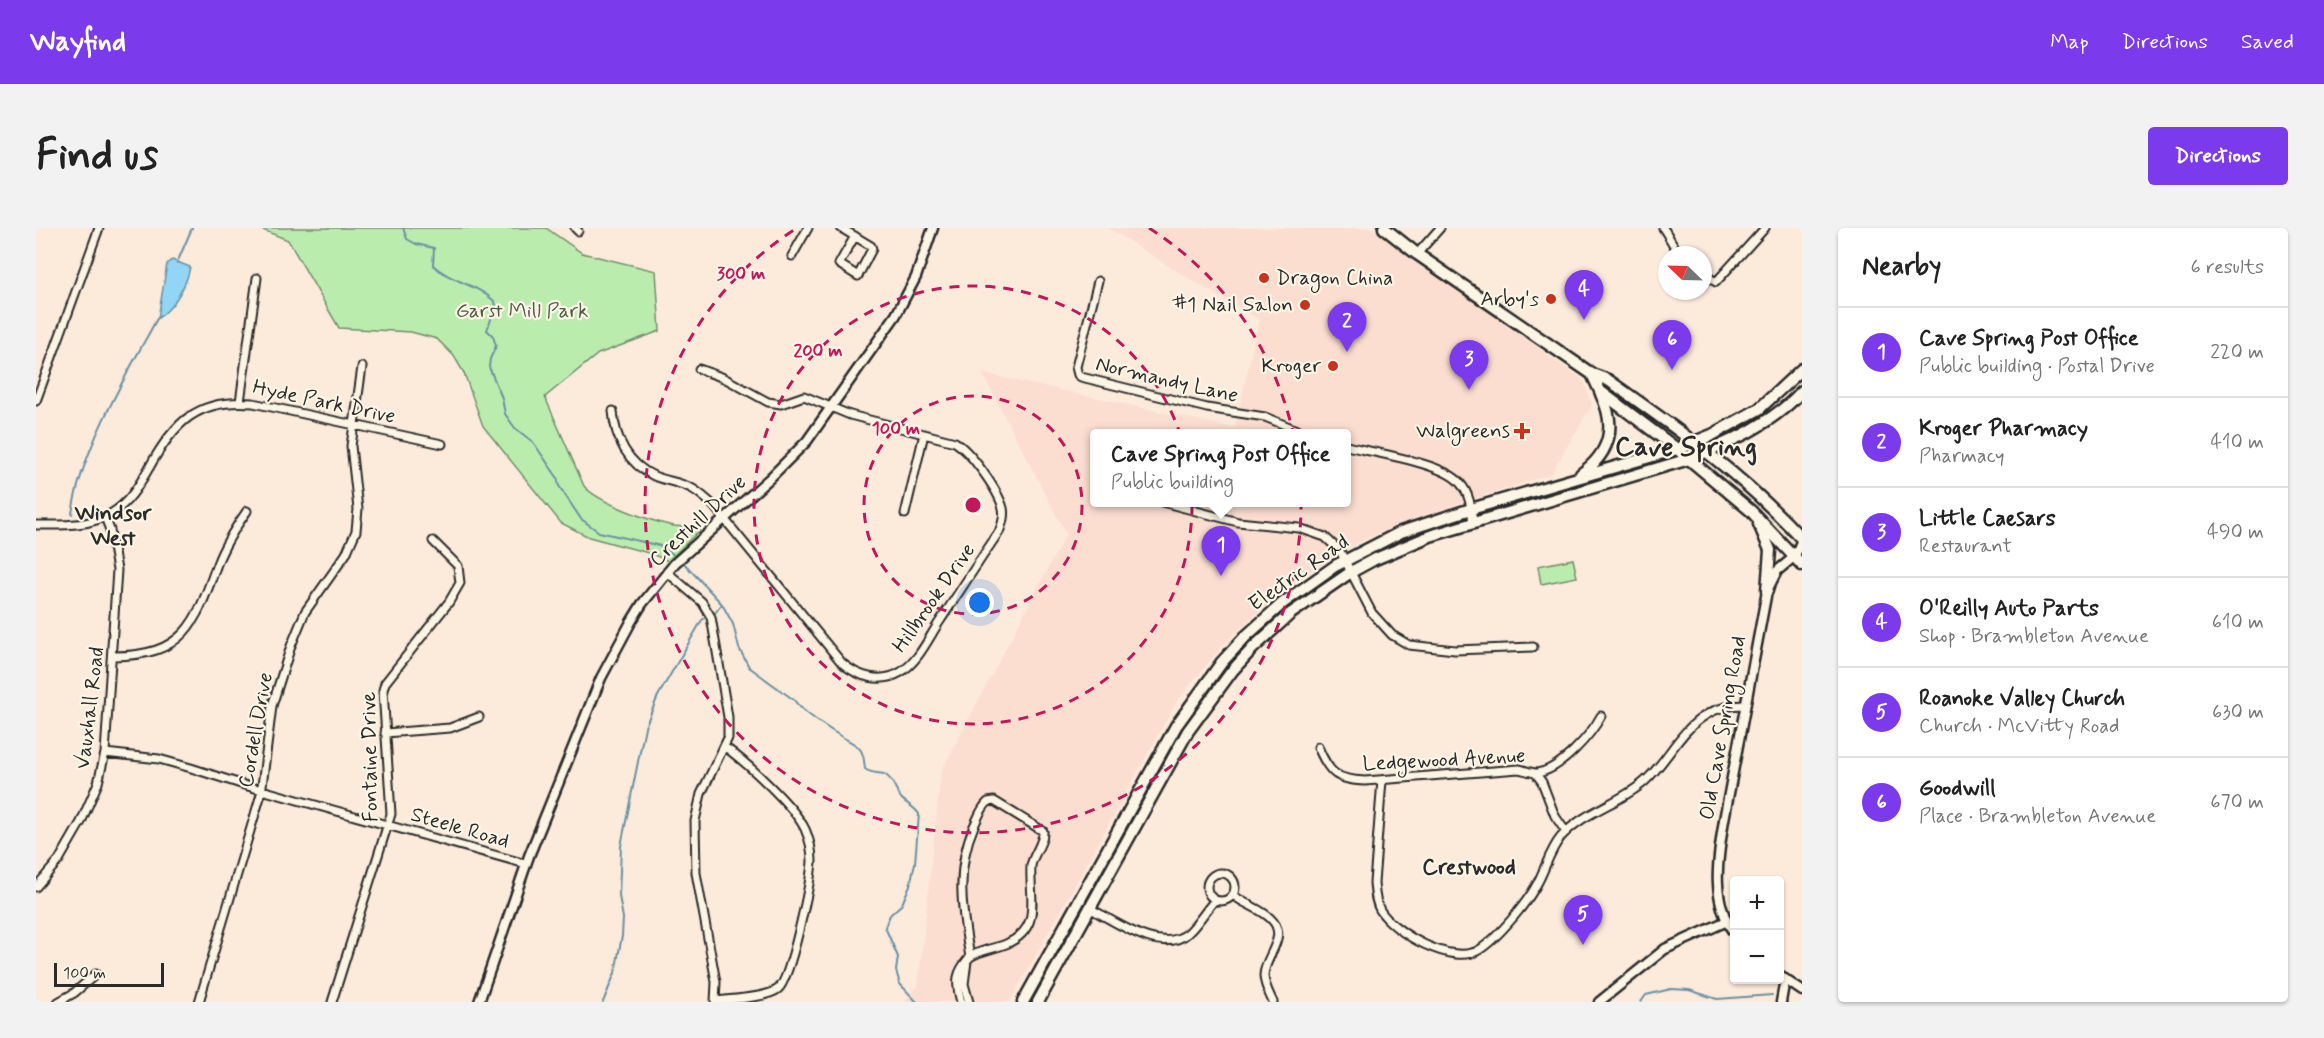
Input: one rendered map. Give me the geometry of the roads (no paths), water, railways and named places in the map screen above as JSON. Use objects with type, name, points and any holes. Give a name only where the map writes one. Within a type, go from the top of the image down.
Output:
[{"type":"main road","points":[[1384,228],[1417,254],[1696,442],[1762,497],[1802,539]]},
{"type":"main road","name":"Electric Road","points":[[1023,1002],[1176,726],[1206,681],[1263,620],[1306,586],[1345,560],[1401,532],[1696,442],[1759,409],[1802,369]]},
{"type":"main road","points":[[1576,478],[1594,465],[1603,452],[1609,436],[1607,408],[1592,374]]},
{"type":"main road","points":[[1600,391],[1677,449],[1751,511],[1798,560]]},
{"type":"main road","name":"Electric Road","points":[[1038,1002],[1188,731],[1220,686],[1253,648],[1282,621],[1322,590],[1402,546],[1473,522],[1708,452],[1755,429],[1786,407],[1802,391]]},
{"type":"main road","points":[[1751,511],[1765,535],[1770,550],[1767,591]]},
{"type":"street","points":[[36,401],[40,377],[99,228]]},
{"type":"street","points":[[792,256],[808,228]]},
{"type":"street","points":[[842,228],[855,236],[872,249],[858,276],[839,264],[855,236]]},
{"type":"street","name":"Cresthill Drive","points":[[479,1002],[526,864],[601,678],[642,603],[675,562],[726,518],[807,441],[884,334],[907,297],[924,259],[933,228]]},
{"type":"street","points":[[1417,254],[1440,228]]},
{"type":"street","points":[[1663,228],[1675,246]]},
{"type":"street","points":[[1712,280],[1716,282],[1765,228]]},
{"type":"street","points":[[240,402],[257,278]]},
{"type":"street","name":"Normandy Lane","points":[[1098,280],[1076,367],[1081,377],[1207,408],[1265,417],[1295,429]]},
{"type":"street","name":"Cordell Drive","points":[[199,1002],[262,789],[272,706],[291,646],[305,612],[346,554],[356,531],[358,509],[351,446],[362,367]]},
{"type":"street","name":"Hillbrook Drive","points":[[613,411],[616,433],[634,462],[653,475],[692,489],[726,518],[842,663],[865,676],[875,678],[891,676],[904,670],[921,650],[1003,523],[1003,507],[987,479],[969,453],[955,442],[850,415],[804,396],[781,404],[768,402],[724,378],[699,369]]},
{"type":"street","name":"Hyde Park Drive","points":[[36,525],[81,524],[105,517],[132,496],[162,444],[180,423],[203,408],[225,402],[240,402],[442,444]]},
{"type":"street","points":[[905,514],[924,434]]},
{"type":"street","points":[[1351,447],[1447,472],[1465,489],[1473,522]]},
{"type":"street","points":[[1181,507],[1238,522],[1310,530],[1325,537],[1333,543],[1345,560],[1372,614],[1392,635],[1409,645],[1455,650],[1533,647]]},
{"type":"street","points":[[113,656],[141,654],[158,649],[173,642],[189,628],[199,613],[226,544],[247,511]]},
{"type":"street","name":"Vauxhall Road","points":[[36,887],[59,860],[81,822],[98,783],[105,753],[117,570],[110,530],[105,517]]},
{"type":"street","name":"Old Cave Spring Road","points":[[1732,930],[1723,911],[1718,885],[1719,852],[1745,705],[1767,591],[1777,571],[1798,560],[1802,539]]},
{"type":"street","name":"Fontaine Drive","points":[[332,1002],[391,814],[381,698],[385,682],[449,602],[460,583],[458,566],[453,558],[433,541]]},
{"type":"street","points":[[667,572],[702,602],[711,617],[728,717],[728,738],[701,794],[695,821],[696,873],[716,975],[715,1001],[771,993],[783,984],[795,944],[812,861],[808,838],[800,820],[759,776],[725,747]]},
{"type":"street","points":[[1382,780],[1374,884],[1377,903],[1385,916],[1398,928],[1425,944],[1452,955],[1468,954],[1476,952],[1509,921],[1534,889],[1555,845],[1566,832],[1645,781],[1699,720],[1725,707],[1745,705]]},
{"type":"street","name":"Ledgewood Avenue","points":[[1318,747],[1328,768],[1348,781],[1519,769],[1536,774],[1573,752],[1601,716]]},
{"type":"street","points":[[385,733],[450,728],[479,717]]},
{"type":"street","name":"Steele Road","points":[[105,753],[159,759],[526,864]]},
{"type":"street","points":[[1536,774],[1542,782],[1555,816],[1566,832]]},
{"type":"street","points":[[961,1002],[957,977],[959,969],[970,957],[977,952],[1017,939],[1028,924],[1033,908],[1031,865],[1043,838],[1043,831],[994,801],[988,802],[980,812],[967,842],[962,861],[963,904],[970,957],[966,962],[964,984],[969,1002]]},
{"type":"street","points":[[1217,874],[1226,874],[1234,881],[1233,895],[1225,901],[1215,900],[1208,893],[1209,879],[1217,874]]},
{"type":"street","points":[[1233,895],[1268,915],[1276,926],[1277,944],[1267,964],[1264,977],[1273,1002]]},
{"type":"street","points":[[1089,908],[1146,937],[1163,942],[1179,939],[1189,932],[1215,900]]},
{"type":"street","points":[[1599,1002],[1665,949],[1727,921]]},
{"type":"street","points":[[58,1002],[74,993],[96,974]]},
{"type":"street","points":[[1784,979],[1802,991]]},
{"type":"street","points":[[1781,1002],[1782,984]]},
{"type":"water","points":[[172,260],[190,267],[183,288],[164,314],[158,318],[167,264]]},
{"type":"waterway","points":[[177,263],[192,228]]},
{"type":"waterway","points":[[403,228],[407,239],[416,244],[434,248],[433,265],[440,271],[481,291],[495,302],[496,306],[487,330],[493,336],[496,346],[489,367],[502,398],[505,414],[515,428],[533,442],[557,477],[559,486],[581,519],[599,532],[661,546],[677,557]]},
{"type":"waterway","points":[[72,514],[77,490],[95,439],[158,317]]},
{"type":"waterway","points":[[681,560],[722,604],[733,624],[739,648],[749,667],[794,700],[816,720],[860,749],[865,769],[887,776],[901,798],[919,814],[915,863],[910,885],[902,904],[890,915],[885,927],[898,957],[896,971],[900,984],[917,1002]]},
{"type":"waterway","points":[[715,613],[722,604]]},
{"type":"waterway","points":[[603,1002],[615,973],[622,936],[623,918],[619,896],[621,846],[645,727],[658,696],[705,618]]},
{"type":"waterway","points":[[1641,1002],[1646,995],[1671,989],[1689,990],[1717,999],[1772,995]]},
{"type":"place","name":"Dragon China","points":[[1264,278]]},
{"type":"place","name":"Arby's","points":[[1551,299]]},
{"type":"place","name":"#1 Nail Salon","points":[[1305,305]]},
{"type":"place","name":"O'Reilly Auto Parts","points":[[1584,320]]},
{"type":"place","name":"Kroger Pharmacy","points":[[1347,352]]},
{"type":"place","name":"Kroger","points":[[1333,366]]},
{"type":"place","name":"Goodwill","points":[[1672,370]]},
{"type":"place","name":"Little Caesars","points":[[1469,390]]},
{"type":"place","name":"Walgreens","points":[[1522,431]]},
{"type":"place","name":"Cave Spring Post Office","points":[[1221,576]]},
{"type":"place","name":"Roanoke Valley Church","points":[[1583,945]]},
{"type":"district","name":"Cave Spring","points":[[1686,447]]},
{"type":"district","name":"Windsor West","points":[[113,526]]},
{"type":"district","name":"Crestwood","points":[[1469,868]]},
{"type":"park label","name":"Garst Mill Park","points":[[522,311]]}]
